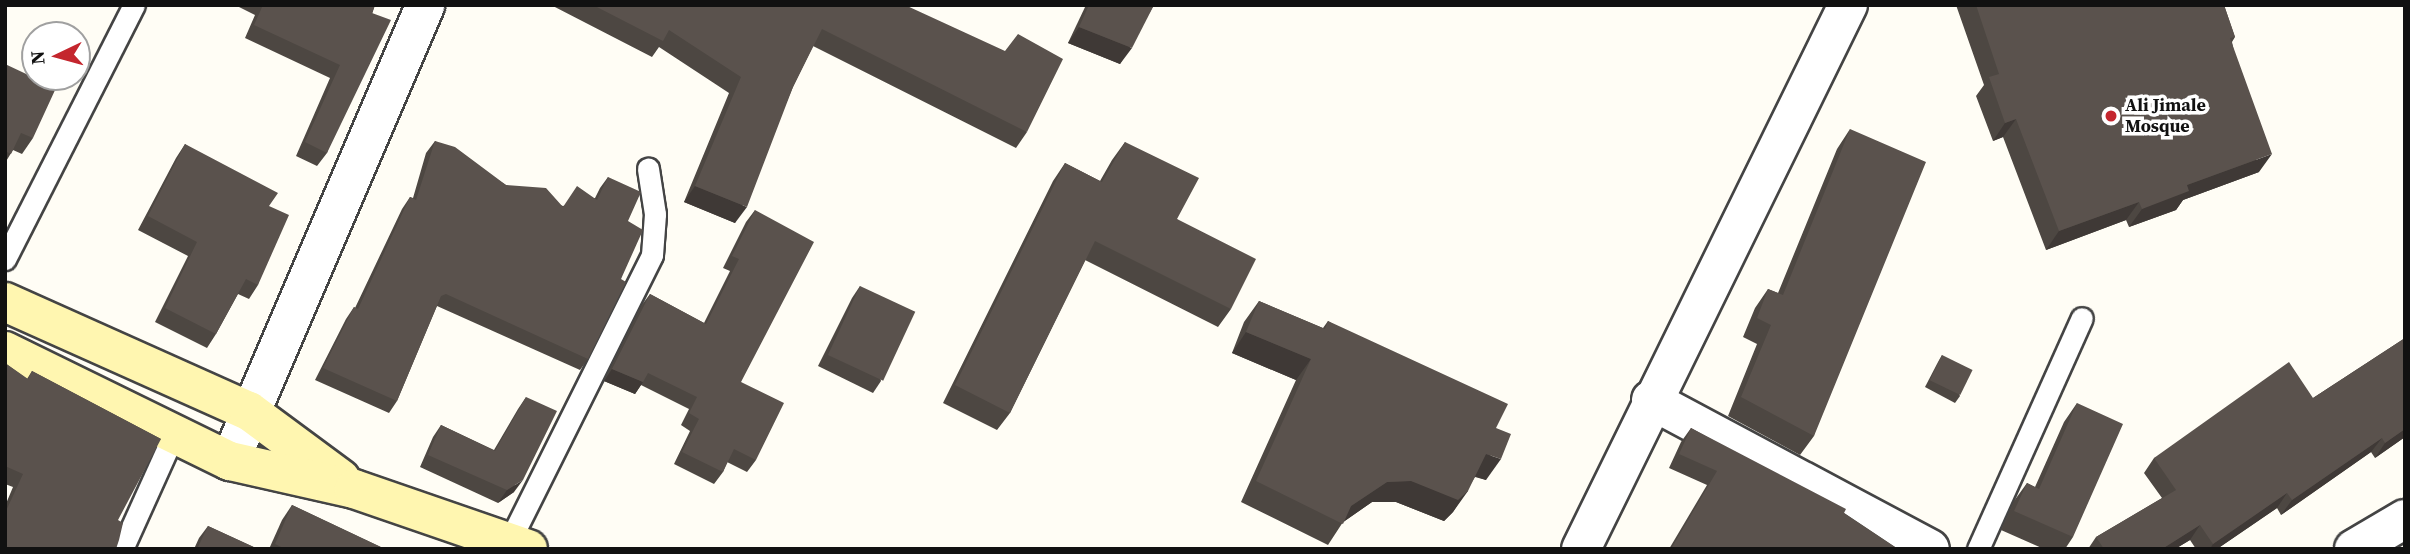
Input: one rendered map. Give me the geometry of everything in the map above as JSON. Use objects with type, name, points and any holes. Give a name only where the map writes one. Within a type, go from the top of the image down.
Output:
[{"type":"main road","points":[[5,302],[249,411],[354,489]]},
{"type":"main road","points":[[5,351],[230,461],[354,489],[519,545]]},
{"type":"street","points":[[230,461],[249,411],[425,5]]},
{"type":"street","points":[[1581,549],[1651,400],[1848,5]]},
{"type":"street","points":[[1651,400],[1930,549]]},
{"type":"street","points":[[2354,549],[2405,519]]},
{"type":"lane","points":[[5,259],[134,5]]},
{"type":"lane","points":[[519,545],[652,255],[655,214],[648,169]]},
{"type":"lane","points":[[1978,549],[2082,318]]},
{"type":"lane","points":[[122,549],[174,434]]},
{"type":"building","points":[[263,5],[375,5],[372,13],[391,20],[327,153],[305,142],[340,65],[254,25]]},
{"type":"building","points":[[593,5],[905,5],[1005,51],[1018,34],[1063,59],[1027,132],[822,29],[793,87],[747,207],[695,186],[741,77],[669,30],[663,41]]},
{"type":"building","points":[[1089,5],[1154,5],[1132,48],[1079,27]]},
{"type":"building","name":"Ali Jimale Mosque","points":[[1976,5],[2224,5],[2235,37],[2230,38],[2272,154],[2187,185],[2189,191],[2142,209],[2139,202],[2059,231],[2016,119],[2005,123],[1989,77],[1999,74]]},
{"type":"building","points":[[5,64],[21,72],[21,91],[55,91],[33,138],[21,133],[11,154],[5,151]]},
{"type":"building","points":[[1850,129],[1926,162],[1814,436],[1741,397],[1771,325],[1757,318],[1768,289],[1783,295]]},
{"type":"building","points":[[435,141],[455,147],[506,185],[546,188],[563,207],[577,186],[597,200],[608,177],[641,192],[628,221],[643,230],[621,279],[626,282],[588,359],[446,294],[441,296],[397,401],[323,368],[354,307],[358,309],[410,197],[416,200]]},
{"type":"building","points":[[1125,142],[1199,178],[1177,219],[1256,259],[1231,309],[1095,241],[1010,413],[955,385],[1065,163],[1102,182]]},
{"type":"building","points":[[185,144],[278,193],[269,206],[289,215],[258,285],[246,279],[216,334],[165,308],[197,242],[148,216]]},
{"type":"building","points":[[755,210],[814,242],[741,382],[784,403],[756,460],[734,449],[723,472],[682,452],[699,419],[689,413],[697,397],[648,373],[643,382],[612,369],[650,294],[706,324],[739,259],[732,256]]},
{"type":"building","points":[[860,286],[915,312],[883,381],[828,355]]},
{"type":"building","points":[[1259,301],[1325,329],[1328,321],[1508,404],[1496,428],[1511,434],[1501,459],[1486,454],[1468,491],[1458,500],[1411,481],[1387,482],[1351,506],[1343,524],[1256,481],[1311,359],[1246,332]]},
{"type":"building","points":[[2405,338],[2405,429],[2385,443],[2382,438],[2292,500],[2287,493],[2213,544],[2200,525],[2162,549],[2104,549],[2096,537],[2176,490],[2154,458],[2289,362],[2313,398]]},
{"type":"building","points":[[1942,355],[1973,370],[1960,395],[1930,380]]},
{"type":"building","points":[[5,363],[28,379],[32,371],[161,439],[118,520],[123,523],[116,549],[5,549],[5,513],[23,474],[5,466]]},
{"type":"building","points":[[526,397],[557,411],[523,480],[507,490],[428,455],[441,425],[495,451]]},
{"type":"building","points":[[2077,403],[2123,424],[2073,537],[2014,511],[2027,483],[2039,489]]},
{"type":"building","points":[[1691,428],[1846,509],[1844,513],[1898,549],[1671,549],[1717,471],[1679,454]]},
{"type":"building","points":[[292,505],[385,549],[285,549],[275,544]]},
{"type":"building","points":[[208,526],[258,549],[197,549]]},
{"type":"place","name":"Ali Jimale Mosque","points":[[2111,116]]}]
